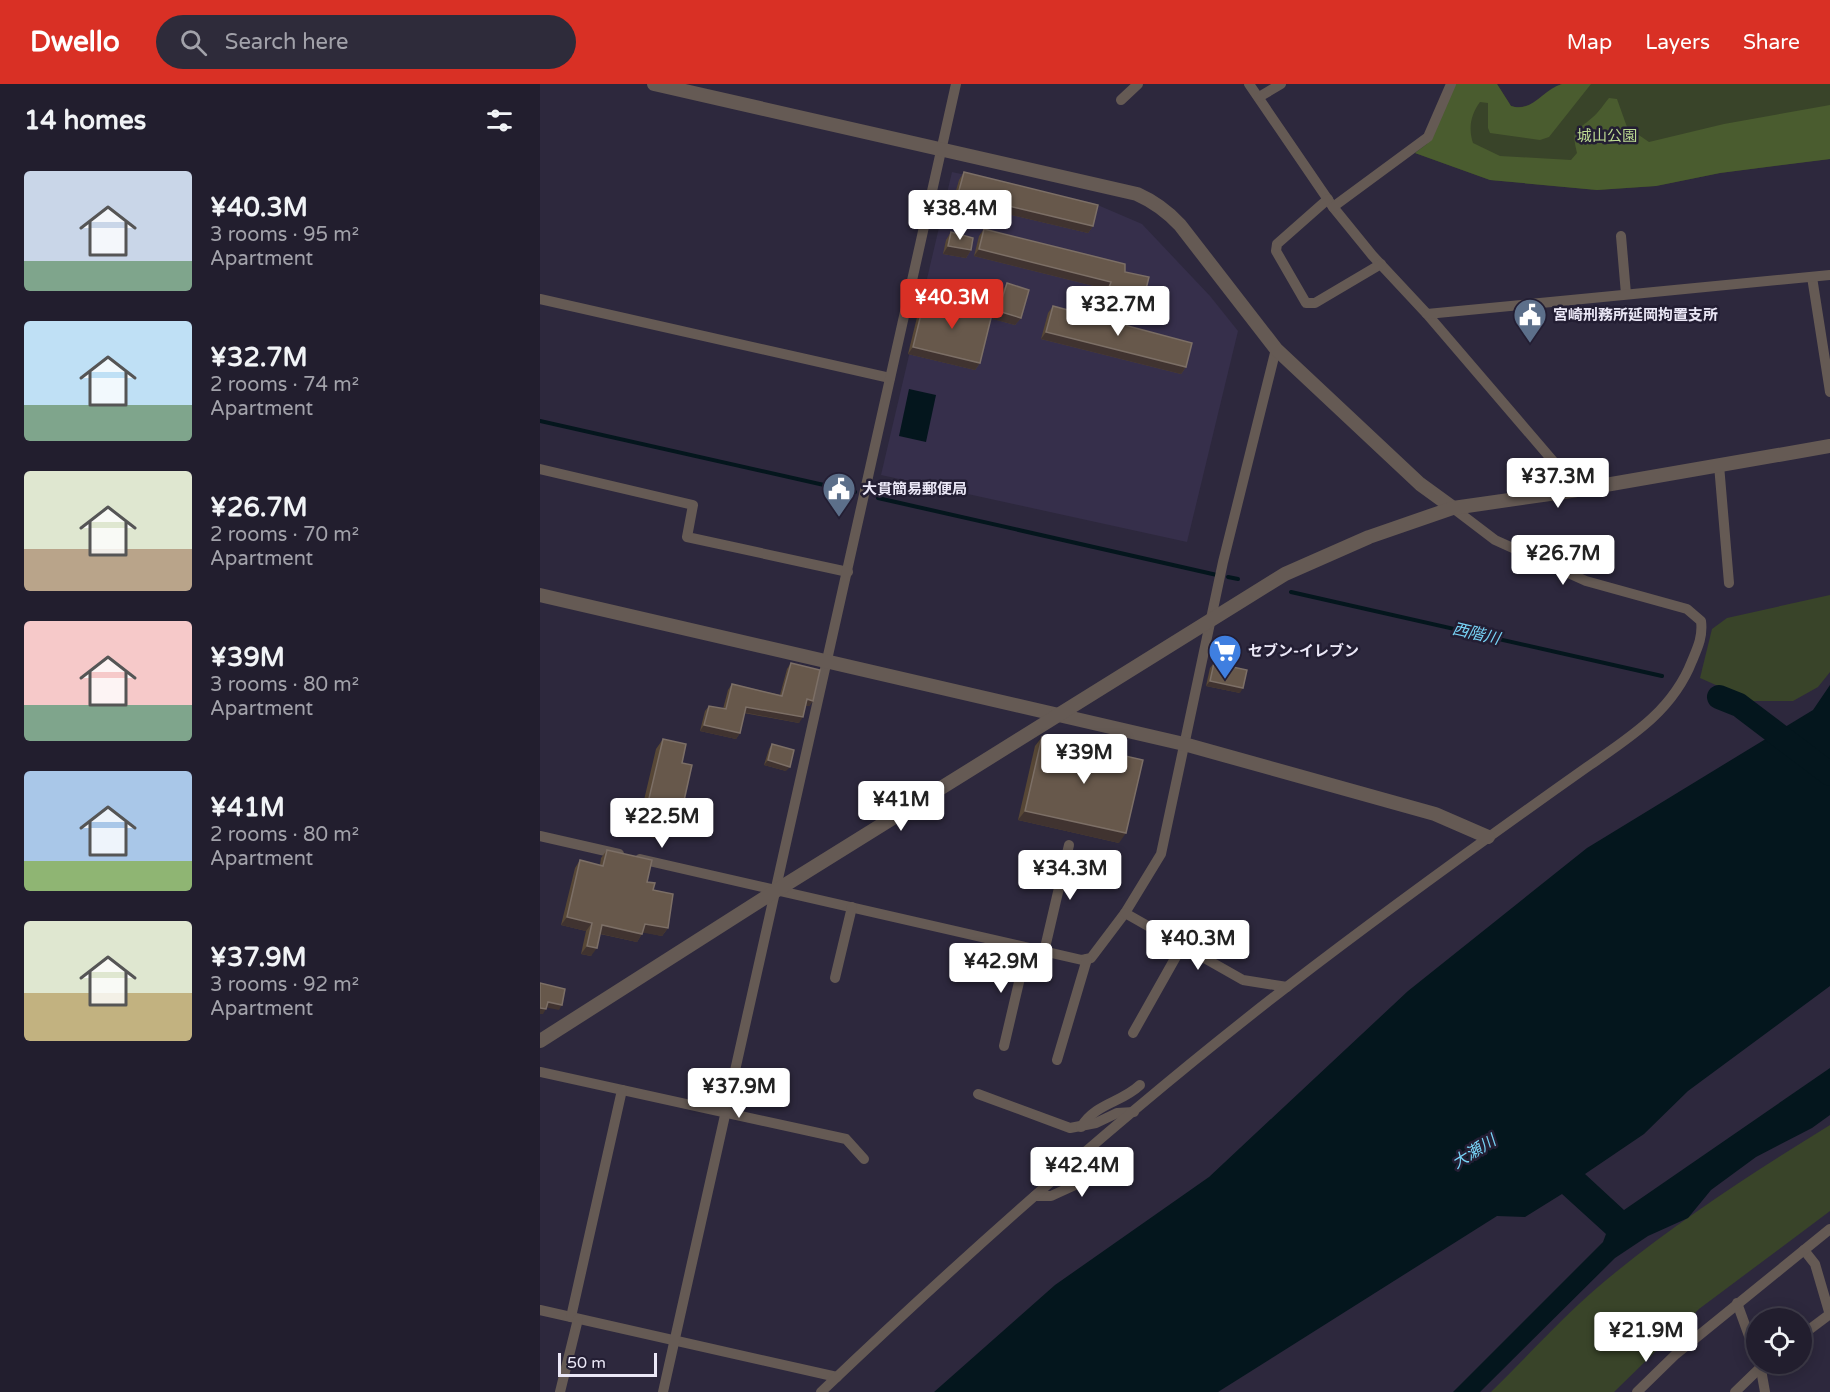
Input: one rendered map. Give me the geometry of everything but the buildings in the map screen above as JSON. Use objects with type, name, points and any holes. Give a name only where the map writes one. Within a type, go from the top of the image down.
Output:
[{"type":"street","points":[[654,84],[1137,194],[1152,200],[1180,225],[1276,349],[1420,484],[1495,540],[1586,581],[1687,609],[1701,621],[1702,632],[1688,671],[1676,694],[1659,713],[1623,744],[1488,837],[1287,987],[1035,1196],[822,1392]]},
{"type":"street","points":[[663,1392],[956,84]]},
{"type":"street","points":[[1121,100],[1138,84]]},
{"type":"street","points":[[1250,84],[1331,203],[1381,264],[1559,468],[1571,491]]},
{"type":"street","points":[[1259,97],[1281,84]]},
{"type":"street","points":[[1381,264],[1315,303],[1306,303],[1276,251],[1277,244],[1331,203],[1428,137],[1451,84]]},
{"type":"street","points":[[1621,236],[1626,294]]},
{"type":"street","points":[[1427,314],[1830,275]]},
{"type":"street","points":[[1812,278],[1830,392]]},
{"type":"street","points":[[540,299],[890,378]]},
{"type":"street","points":[[540,836],[1044,952],[1091,958],[1125,913],[1161,854],[1213,618],[1223,562],[1276,349]]},
{"type":"street","points":[[540,1041],[777,890],[1285,574],[1369,537],[1453,508],[1571,491],[1830,446]]},
{"type":"street","points":[[1719,465],[1729,583]]},
{"type":"street","points":[[540,470],[693,506],[687,537],[848,572]]},
{"type":"street","points":[[540,596],[1184,744],[1435,814],[1488,837]]},
{"type":"street","points":[[1044,952],[1069,844]]},
{"type":"street","points":[[835,978],[852,908]]},
{"type":"street","points":[[1125,913],[1243,980],[1287,987]]},
{"type":"street","points":[[1133,1033],[1182,946]]},
{"type":"street","points":[[1004,1046],[1027,948]]},
{"type":"street","points":[[1057,1060],[1087,959]]},
{"type":"street","points":[[540,1072],[846,1139],[864,1159]]},
{"type":"street","points":[[1081,1127],[1088,1115],[1109,1102],[1128,1096],[1140,1085]]},
{"type":"street","points":[[560,1392],[622,1090]]},
{"type":"street","points":[[978,1094],[1070,1128],[1081,1127],[1118,1113],[1135,1112]]},
{"type":"street","points":[[1035,1196],[1051,1196],[1121,1164]]},
{"type":"street","points":[[1637,1392],[1676,1354],[1830,1229]]},
{"type":"street","points":[[1804,1250],[1815,1264],[1830,1314],[1812,1328]]},
{"type":"street","points":[[1737,1303],[1746,1328]]},
{"type":"street","points":[[540,1310],[837,1377]]},
{"type":"street","points":[[1736,1392],[1753,1374]]},
{"type":"street","points":[[1763,1374],[1765,1392]]},
{"type":"shaded area","points":[[952,172],[1093,203],[1142,224],[1210,296],[1238,331],[1187,542],[881,475]]},
{"type":"green space","name":"城山公園","points":[[1454,84],[1497,84],[1511,106],[1519,107],[1532,103],[1562,84],[1591,84],[1549,137],[1540,140],[1490,133],[1488,103],[1480,102],[1471,121],[1473,143],[1500,156],[1571,160],[1577,153],[1574,139],[1576,132],[1609,98],[1617,99],[1627,127],[1649,142],[1724,124],[1830,105],[1830,159],[1720,173],[1656,186],[1597,190],[1490,180],[1415,153],[1427,144]]},
{"type":"green space","name":"城山公園","points":[[1497,84],[1511,106],[1518,107],[1537,101],[1561,84],[1830,84],[1830,159],[1720,173],[1656,186],[1597,190],[1490,180],[1415,153]]},
{"type":"green space","points":[[1830,595],[1830,672],[1818,687],[1793,701],[1752,701],[1700,678],[1712,629],[1727,618]]},
{"type":"green space","points":[[1830,1125],[1830,1211],[1699,1309],[1614,1392],[1491,1392],[1576,1307],[1632,1259],[1715,1199]]},
{"type":"water","points":[[909,389],[936,395],[926,442],[899,436]]},
{"type":"water","name":"大瀬川","points":[[1830,685],[1830,986],[1688,1091],[1644,1134],[1585,1174],[1624,1210],[1830,1068],[1830,1115],[1812,1128],[1756,1157],[1711,1190],[1688,1218],[1648,1236],[1615,1258],[1480,1392],[1453,1392],[1603,1242],[1606,1234],[1562,1194],[1525,1217],[1497,1216],[1218,1392],[934,1392],[1055,1285],[1209,1177],[1408,991],[1587,848],[1813,710]]},
{"type":"waterway","points":[[540,421],[855,492]]},
{"type":"waterway","points":[[878,498],[1217,575]]},
{"type":"waterway","points":[[1228,577],[1238,579]]},
{"type":"waterway","name":"西階川","points":[[1291,592],[1662,676]]},
{"type":"waterway","name":"西階川","points":[[1719,697],[1739,705],[1830,774]]},
{"type":"place","name":"宮崎刑務所延岡拘置支所","points":[[1530,344]]},
{"type":"place","name":"大貫簡易郵便局","points":[[839,518]]},
{"type":"place","name":"セブン-イレブン","points":[[1225,680]]}]
